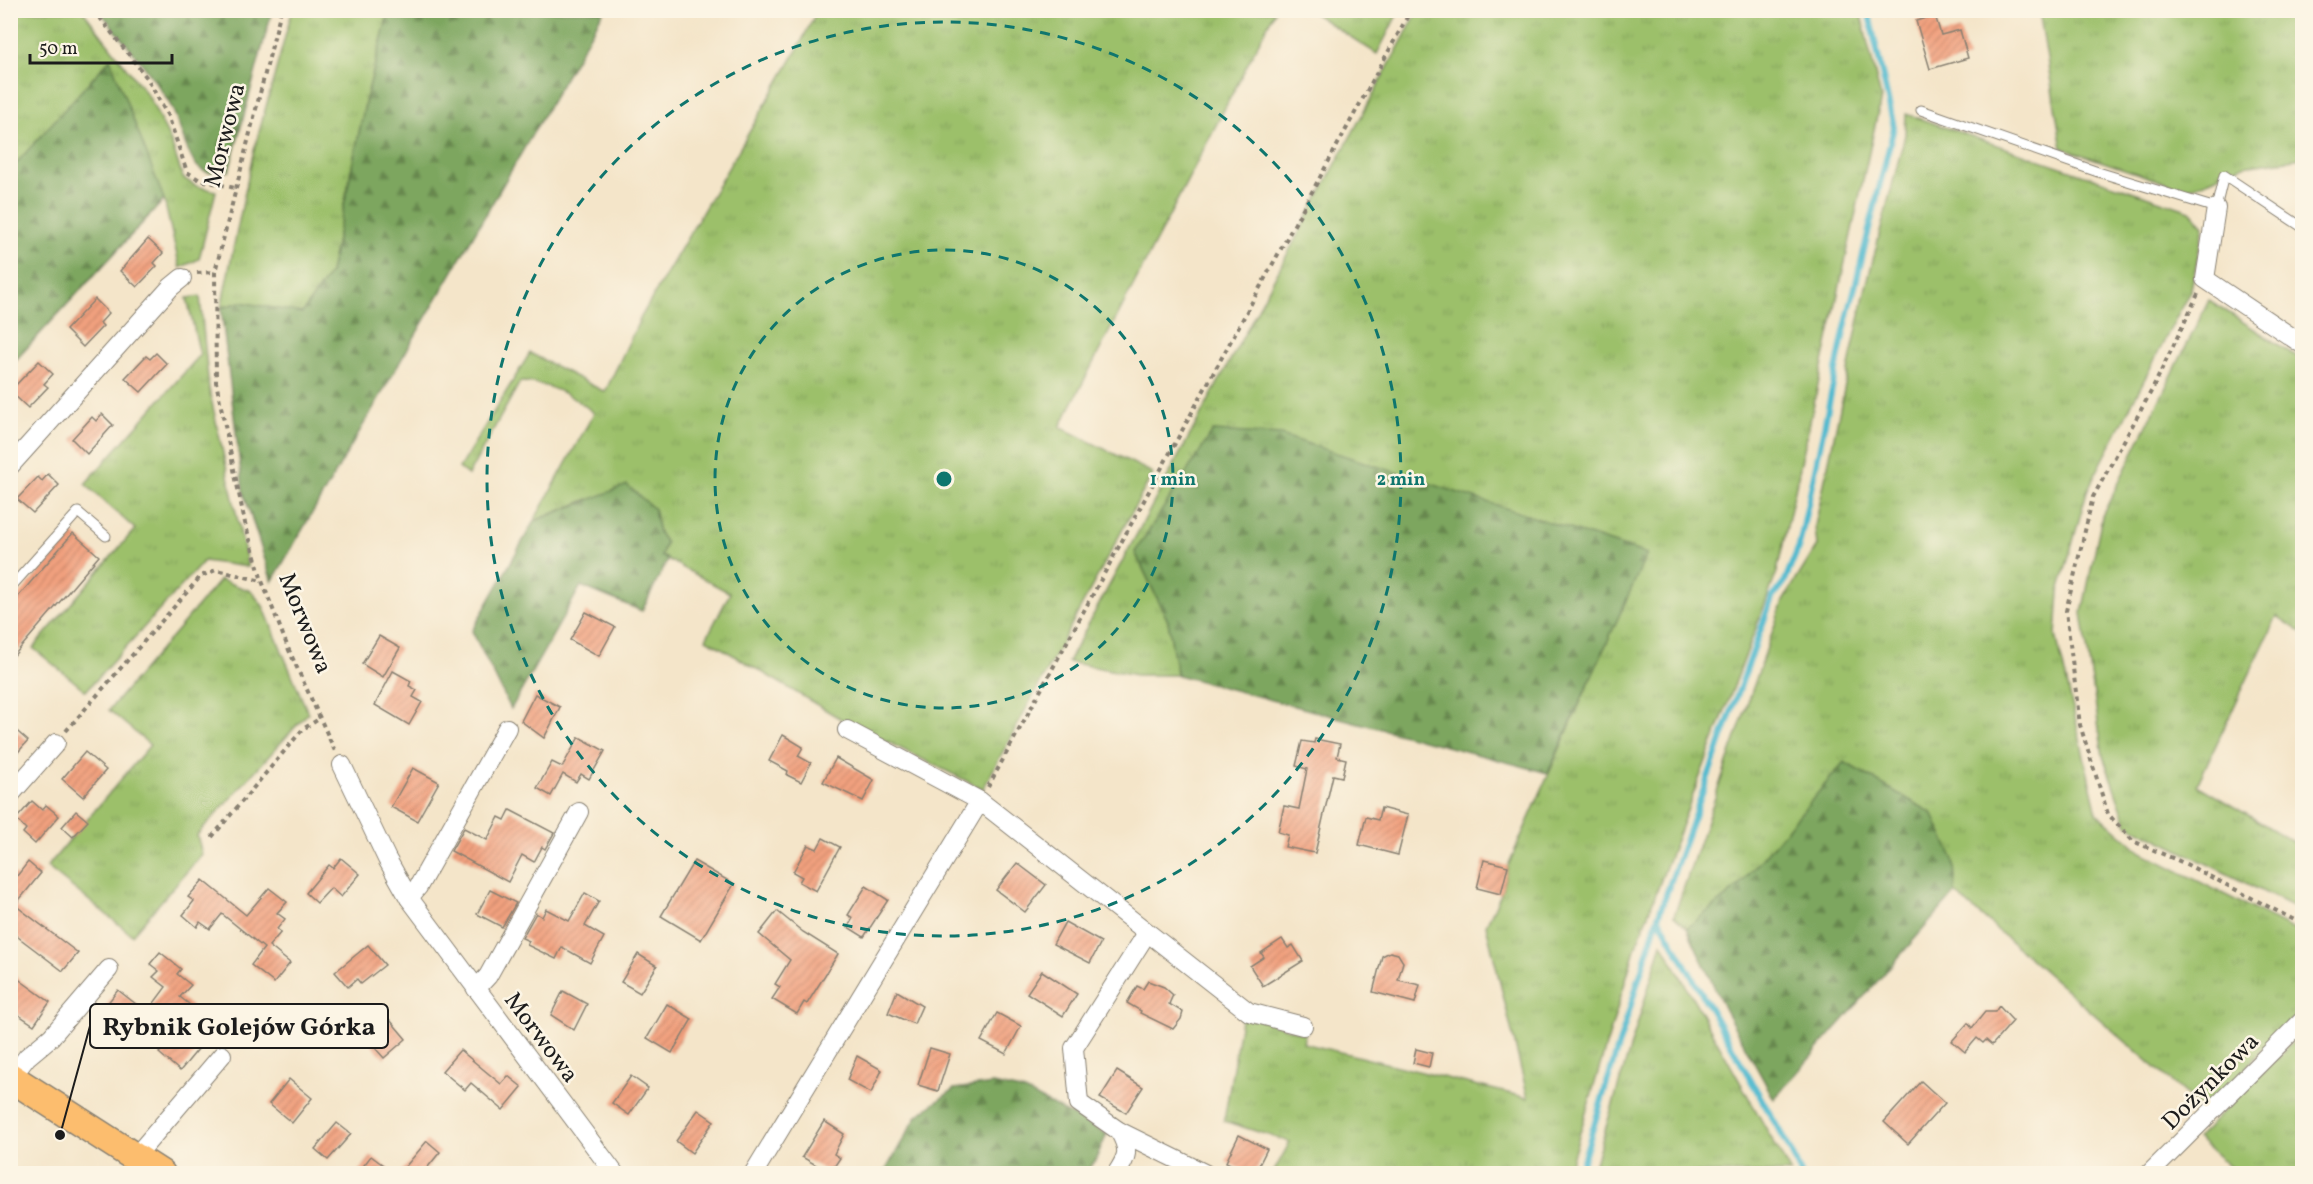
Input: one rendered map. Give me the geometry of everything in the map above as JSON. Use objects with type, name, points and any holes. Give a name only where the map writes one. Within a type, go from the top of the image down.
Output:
[{"type":"main road","points":[[11,1078],[161,1173]]},
{"type":"street","points":[[2216,208],[2205,279],[2302,344]]},
{"type":"street","points":[[10,466],[171,287],[182,278]]},
{"type":"street","points":[[409,898],[418,887],[507,728]]},
{"type":"street","points":[[847,730],[980,801],[1249,1012],[1303,1026]]},
{"type":"street","points":[[10,795],[59,739]]},
{"type":"street","name":"Morwowa","points":[[342,765],[409,898],[615,1173]]},
{"type":"street","points":[[753,1173],[980,801]]},
{"type":"street","points":[[476,989],[488,976],[579,812]]},
{"type":"street","points":[[1147,933],[1074,1047],[1079,1103],[1119,1131],[1206,1173]]},
{"type":"street","points":[[11,1078],[27,1057],[51,1037],[109,969]]},
{"type":"street","name":"Dożynkowa","points":[[2149,1173],[2302,1021]]},
{"type":"street","points":[[135,1157],[222,1055]]},
{"type":"street","points":[[1116,1173],[1125,1160],[1127,1144],[1119,1131]]},
{"type":"lane","points":[[1922,110],[2097,172],[2216,208],[2224,176],[2302,227]]},
{"type":"lane","points":[[10,588],[78,512],[106,536]]},
{"type":"path","points":[[94,10],[147,78],[169,118],[187,172],[200,180],[235,188]]},
{"type":"path","name":"Morwowa","points":[[281,10],[235,188],[214,286],[216,382],[244,523],[262,581],[273,614],[319,719],[342,765]]},
{"type":"path","points":[[980,801],[1412,10]]},
{"type":"path","points":[[2205,279],[2153,388],[2093,497],[2066,611],[2080,725],[2108,814],[2133,841],[2186,864],[2302,924]]},
{"type":"path","points":[[59,739],[201,576],[216,570],[262,581]]},
{"type":"path","points":[[212,837],[303,729],[319,719]]},
{"type":"green space","points":[[11,11],[83,11],[149,97],[171,142],[183,178],[196,186],[216,191],[199,259],[180,268],[164,200],[11,365]]},
{"type":"green space","points":[[100,11],[272,11],[229,171],[208,172],[198,167],[187,148],[172,108],[164,95]]},
{"type":"green space","points":[[292,11],[389,11],[366,99],[330,273],[302,314],[240,302],[221,308],[252,158]]},
{"type":"green space","points":[[389,11],[604,11],[272,582],[243,491],[221,308],[240,302],[302,313],[330,273],[366,99]]},
{"type":"green space","points":[[817,11],[1275,11],[1060,427],[1153,473],[983,789],[841,719],[706,639],[730,593],[661,556],[666,543],[659,533],[654,509],[588,499],[534,521],[594,413],[578,401],[550,387],[520,382],[468,475],[459,468],[530,353],[605,392],[641,317],[796,52]]},
{"type":"green space","points":[[1310,11],[1399,11],[1377,54]]},
{"type":"green space","points":[[1418,11],[1860,11],[1881,98],[1777,572],[1635,949],[1568,1173],[1273,1173],[1290,1142],[1224,1121],[1242,1014],[1305,1034],[1303,1043],[1528,1098],[1486,925],[1501,894],[1508,866],[1646,554],[1135,552],[1168,621],[1177,675],[1136,675],[1068,662]]},
{"type":"green space","points":[[2039,11],[2302,11],[2302,158],[2242,166],[2186,190],[2062,148]]},
{"type":"green space","points":[[110,59],[164,199],[11,365],[11,169]]},
{"type":"green space","points":[[1906,114],[2190,211],[2204,226],[2191,289],[2087,491],[2059,592],[2056,635],[2097,813],[2141,852],[2302,934],[2302,1009],[2204,1110],[1955,893],[1954,860],[1844,763],[1738,887],[1687,928],[1674,916],[1783,601],[1817,546],[1815,526],[1865,291],[1905,135]]},
{"type":"green space","points":[[200,296],[209,389],[248,567],[204,561],[86,691],[33,648],[135,529],[85,484],[200,355],[187,298]]},
{"type":"green space","points":[[2209,300],[2302,360],[2302,633],[2277,616],[2197,785],[2302,847],[2302,911],[2127,824],[2103,756],[2082,613],[2102,516]]},
{"type":"green space","points":[[1213,431],[1281,435],[1647,554],[1548,773],[1177,675],[1168,621],[1135,552]]},
{"type":"green space","points":[[627,485],[654,509],[659,533],[666,543],[661,556],[668,559],[642,611],[581,586],[511,709],[472,631],[534,521]]},
{"type":"green space","points":[[220,580],[251,591],[263,606],[308,713],[197,835],[202,854],[132,935],[47,867],[150,745],[109,710]]},
{"type":"green space","points":[[1844,762],[1932,813],[1954,860],[1955,893],[1774,1099],[1725,1010],[1687,928],[1738,887]]},
{"type":"green space","points":[[1662,943],[1791,1173],[1592,1173]]},
{"type":"green space","points":[[2302,1033],[2302,1173],[2237,1173],[2197,1138]]},
{"type":"green space","points":[[993,1084],[1025,1091],[1107,1134],[1095,1161],[1085,1173],[884,1173],[917,1116],[954,1089]]},
{"type":"building","points":[[1935,15],[1941,35],[1960,30],[1968,58],[1930,69],[1916,21]]},
{"type":"building","points":[[148,239],[163,253],[154,263],[157,266],[137,287],[120,271]]},
{"type":"building","points":[[95,299],[109,313],[100,323],[103,326],[83,347],[66,330]]},
{"type":"building","points":[[156,353],[167,364],[141,392],[125,378],[146,356],[150,359]]},
{"type":"building","points":[[39,361],[53,374],[44,384],[48,387],[28,408],[10,391]]},
{"type":"building","points":[[102,414],[113,425],[87,454],[72,439],[92,417],[96,421]]},
{"type":"building","points":[[48,474],[59,485],[33,513],[17,499],[38,477],[42,481]]},
{"type":"building","points":[[73,533],[99,556],[10,660],[10,606]]},
{"type":"building","points":[[586,612],[615,627],[599,656],[570,640]]},
{"type":"building","points":[[379,636],[400,648],[383,677],[362,664]]},
{"type":"building","points":[[393,671],[411,681],[409,686],[417,690],[413,697],[422,702],[409,725],[375,705]]},
{"type":"building","points":[[535,694],[560,707],[544,738],[521,721]]},
{"type":"building","points":[[10,725],[28,741],[10,761]]},
{"type":"building","points":[[783,735],[803,747],[798,756],[811,763],[801,782],[787,775],[788,771],[769,761]]},
{"type":"building","points":[[579,737],[605,751],[589,779],[581,774],[576,782],[563,774],[551,796],[537,788],[552,762],[562,767]]},
{"type":"building","points":[[1315,739],[1340,744],[1337,757],[1346,759],[1342,777],[1333,775],[1315,853],[1285,847],[1288,835],[1278,832],[1284,806],[1299,809],[1307,769],[1296,766],[1302,741],[1314,743]]},
{"type":"building","points":[[85,752],[106,770],[83,797],[62,779]]},
{"type":"building","points":[[836,758],[874,780],[863,801],[823,782]]},
{"type":"building","points":[[413,768],[439,782],[417,821],[391,807]]},
{"type":"building","points":[[32,801],[42,810],[46,805],[59,816],[35,844],[23,833],[26,829],[16,819]]},
{"type":"building","points":[[1381,808],[1408,815],[1398,855],[1359,845],[1366,817],[1378,820]]},
{"type":"building","points":[[510,810],[554,833],[545,849],[542,847],[534,862],[522,855],[508,882],[451,851],[464,828],[487,840],[499,817],[505,820]]},
{"type":"building","points":[[76,811],[88,821],[73,837],[62,827]]},
{"type":"building","points":[[823,838],[840,847],[816,891],[799,882],[802,877],[793,872],[808,845],[817,849]]},
{"type":"building","points":[[341,858],[360,874],[341,897],[331,888],[317,903],[306,893],[329,865],[333,868]]},
{"type":"building","points":[[1484,860],[1508,866],[1501,894],[1477,888]]},
{"type":"building","points":[[694,861],[734,884],[701,940],[661,916]]},
{"type":"building","points":[[28,862],[41,873],[15,905],[78,953],[63,971],[10,931],[10,871],[17,876]]},
{"type":"building","points":[[1017,863],[1046,885],[1025,912],[996,890]]},
{"type":"building","points":[[203,880],[246,915],[269,888],[287,902],[277,913],[285,919],[277,929],[281,932],[269,946],[290,963],[274,983],[251,965],[264,948],[222,914],[210,929],[200,922],[197,927],[183,915],[194,901],[188,897]]},
{"type":"building","points":[[866,886],[888,900],[864,937],[848,927],[853,918],[848,915]]},
{"type":"building","points":[[490,890],[516,903],[502,927],[477,914]]},
{"type":"building","points":[[585,893],[599,901],[585,926],[604,937],[590,963],[562,947],[556,959],[527,945],[529,941],[522,938],[536,913],[542,917],[546,909],[569,921]]},
{"type":"building","points":[[777,911],[803,932],[838,954],[807,1004],[804,1002],[797,1014],[772,999],[780,987],[775,984],[790,960],[759,934]]},
{"type":"building","points":[[1065,922],[1101,942],[1090,963],[1053,944]]},
{"type":"building","points":[[1282,939],[1288,948],[1293,945],[1303,961],[1263,986],[1250,966],[1264,957],[1261,953]]},
{"type":"building","points":[[368,945],[385,965],[361,984],[357,979],[348,987],[335,972]]},
{"type":"building","points":[[160,952],[181,969],[177,974],[191,985],[180,997],[194,1008],[177,1028],[151,1007],[166,987],[153,977],[159,971],[150,964]]},
{"type":"building","points":[[1390,952],[1398,954],[1403,962],[1398,980],[1420,985],[1415,1003],[1373,992],[1382,956]]},
{"type":"building","points":[[638,954],[657,966],[640,993],[621,982]]},
{"type":"building","points":[[1042,971],[1077,994],[1063,1016],[1027,993]]},
{"type":"building","points":[[10,973],[50,1002],[34,1025],[10,1009]]},
{"type":"building","points":[[1148,981],[1164,987],[1173,995],[1169,1004],[1183,1012],[1181,1019],[1173,1029],[1140,1013],[1141,1011],[1127,1003],[1137,986],[1143,989]]},
{"type":"building","points":[[118,990],[146,1012],[131,1032],[125,1027],[122,1032],[99,1014]]},
{"type":"building","points":[[563,991],[587,1004],[574,1030],[551,1015]]},
{"type":"building","points":[[897,991],[922,1006],[914,1024],[888,1013]]},
{"type":"building","points":[[667,1004],[692,1019],[672,1053],[647,1038]]},
{"type":"building","points":[[1999,1006],[2013,1021],[1992,1045],[1986,1040],[1983,1043],[1977,1038],[1965,1052],[1952,1041],[1968,1023],[1972,1028],[1985,1012],[1995,1012]]},
{"type":"building","points":[[997,1013],[1021,1026],[1006,1054],[981,1041]]},
{"type":"building","points":[[390,1020],[406,1039],[384,1058],[367,1039],[373,1034],[374,1024],[383,1025]]},
{"type":"building","points":[[178,1030],[199,1048],[180,1071],[159,1053]]},
{"type":"building","points":[[930,1048],[950,1054],[938,1091],[918,1085]]},
{"type":"building","points":[[1416,1049],[1432,1053],[1429,1067],[1413,1063]]},
{"type":"building","points":[[460,1050],[501,1084],[508,1076],[522,1087],[503,1110],[471,1083],[465,1090],[442,1071]]},
{"type":"building","points":[[857,1056],[882,1070],[871,1093],[847,1080]]},
{"type":"building","points":[[1117,1071],[1143,1087],[1126,1113],[1100,1098]]},
{"type":"building","points":[[631,1076],[648,1088],[629,1115],[612,1103]]},
{"type":"building","points":[[289,1079],[312,1098],[292,1123],[269,1104]]},
{"type":"building","points":[[1921,1081],[1945,1103],[1908,1144],[1884,1122]]},
{"type":"building","points":[[698,1110],[714,1121],[692,1153],[676,1141]]},
{"type":"building","points":[[824,1121],[844,1134],[834,1154],[840,1158],[830,1173],[802,1157]]},
{"type":"building","points":[[337,1123],[351,1134],[328,1160],[315,1149]]},
{"type":"building","points":[[1239,1135],[1267,1149],[1255,1173],[1249,1173],[1226,1162]]},
{"type":"building","points":[[427,1141],[440,1152],[423,1173],[400,1173]]},
{"type":"building","points":[[371,1156],[394,1173],[358,1173]]},
{"type":"waterway","points":[[1579,1174],[1658,917],[1772,598],[1784,583],[1799,546],[1844,332],[1894,127],[1868,10]]},
{"type":"waterway","points":[[1658,917],[1790,1149],[1801,1174]]},
{"type":"place","name":"Rybnik Golejów Górka","points":[[60,1135]]}]
